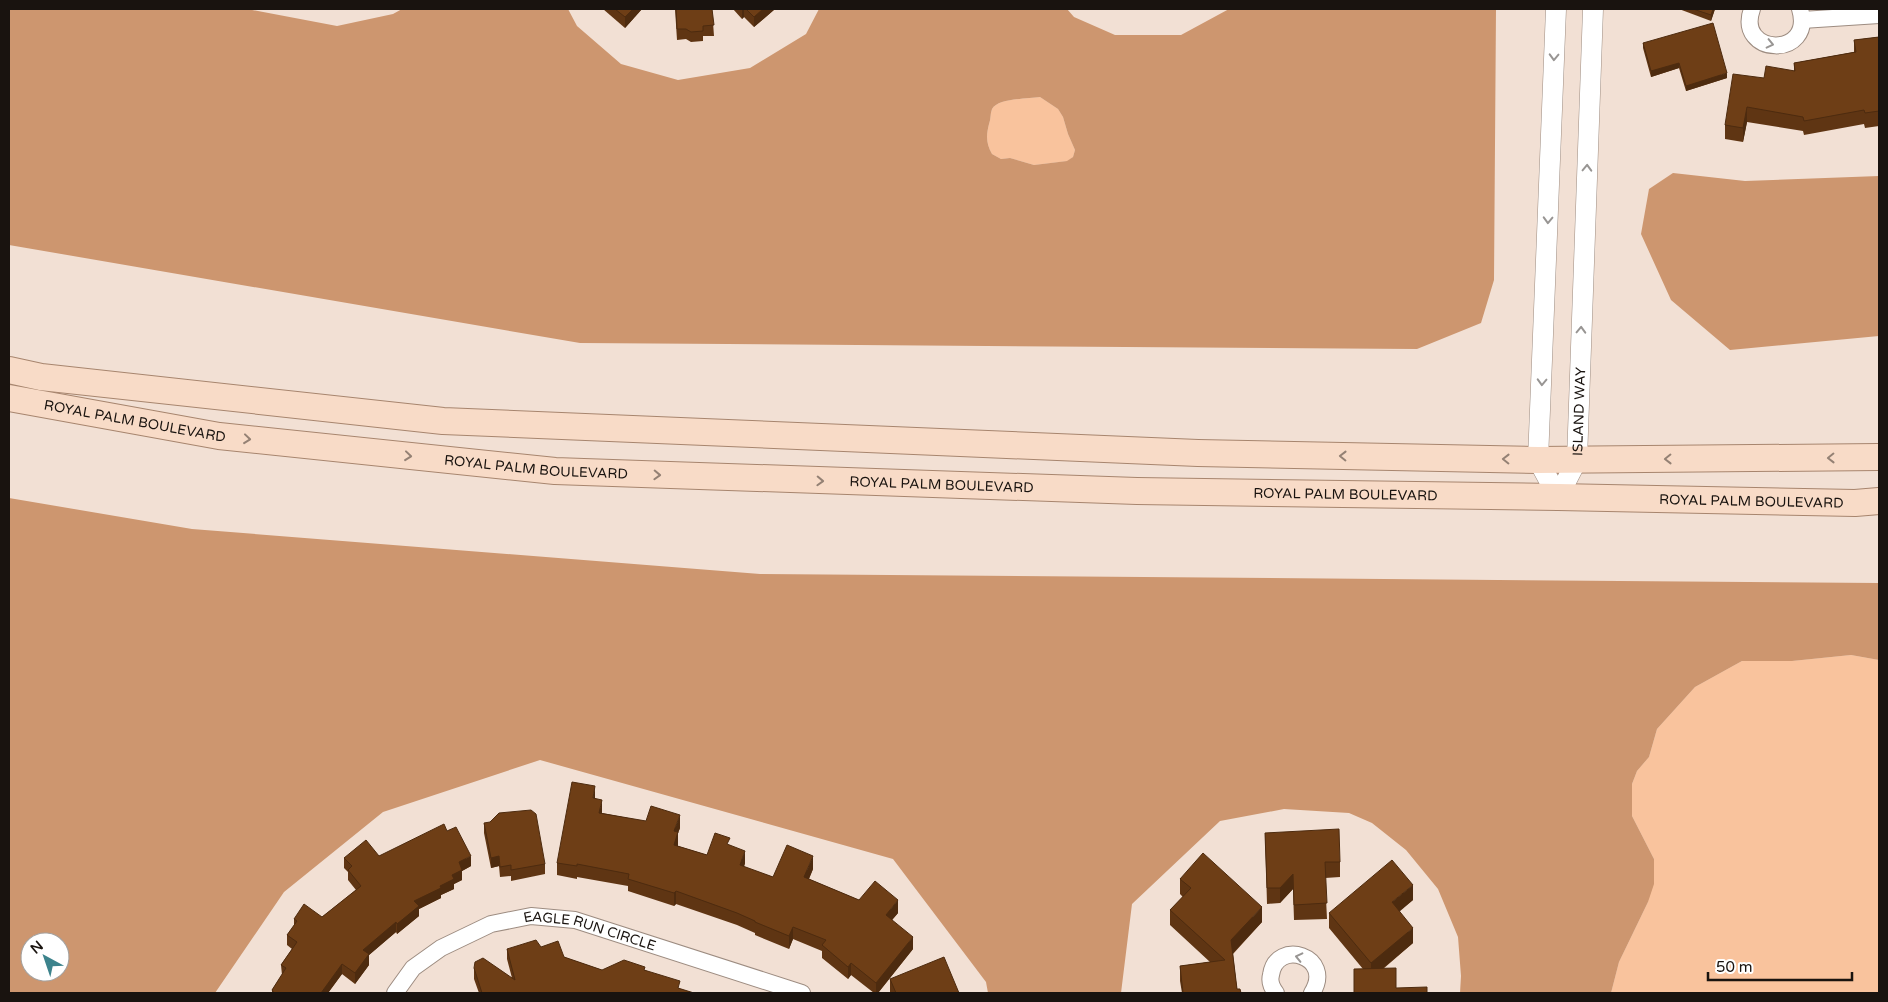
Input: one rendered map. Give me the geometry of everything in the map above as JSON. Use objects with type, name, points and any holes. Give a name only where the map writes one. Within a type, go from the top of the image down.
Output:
[{"type":"main road","name":"ROYAL PALM BOULEVARD","points":[[9,370],[41,376],[444,421],[1198,453],[1538,460],[1879,457]]},
{"type":"main road","name":"ROYAL PALM BOULEVARD","points":[[9,398],[219,436],[555,472],[1137,491],[1558,496],[1855,503],[1879,501]]},
{"type":"street","points":[[1556,9],[1538,460],[1558,496]]},
{"type":"street","name":"ISLAND WAY","points":[[1558,496],[1577,460],[1593,9]]},
{"type":"street","points":[[1752,9],[1749,20],[1751,30],[1757,39],[1765,44],[1776,46],[1786,44],[1794,39],[1800,30],[1801,14],[1879,15]]},
{"type":"street","name":"EAGLE RUN CIRCLE","points":[[395,993],[413,968],[441,948],[491,924],[531,916],[575,920],[802,993]]},
{"type":"street","points":[[1276,993],[1272,988],[1270,979],[1271,970],[1276,962],[1284,956],[1293,954],[1310,960],[1316,968],[1318,977],[1312,993]]},
{"type":"shaded area","points":[[9,9],[247,9],[337,26],[393,14],[402,9],[568,9],[577,26],[621,64],[678,80],[750,68],[806,34],[819,9],[1067,9],[1074,17],[1115,35],[1181,35],[1229,9],[1496,9],[1494,280],[1481,323],[1417,349],[580,343],[9,245]],"holes":[[[1040,97],[1058,109],[1063,117],[1075,150],[1073,157],[1067,161],[1034,165],[1010,158],[1001,159],[992,154],[987,136],[991,111],[995,105],[1007,101]]]},
{"type":"shaded area","points":[[1040,97],[1058,109],[1063,117],[1075,150],[1073,157],[1068,161],[1034,165],[1010,158],[1001,159],[992,154],[987,136],[992,109],[995,105],[1007,101]]},
{"type":"shaded area","points":[[1673,173],[1745,181],[1879,176],[1879,336],[1730,350],[1671,300],[1641,234],[1649,189]]},
{"type":"shaded area","points":[[9,498],[192,529],[760,574],[1879,583],[1879,660],[1851,655],[1792,661],[1742,661],[1695,687],[1657,729],[1649,757],[1637,771],[1632,784],[1632,816],[1654,859],[1654,884],[1648,902],[1619,962],[1611,993],[1460,993],[1461,976],[1458,937],[1438,889],[1406,850],[1372,823],[1349,813],[1284,809],[1220,821],[1132,904],[1121,993],[988,993],[986,982],[893,859],[540,760],[383,812],[284,892],[215,993],[9,993]]},
{"type":"shaded area","points":[[1851,655],[1879,660],[1879,993],[1611,993],[1619,962],[1648,902],[1654,859],[1632,816],[1632,784],[1637,771],[1649,757],[1657,729],[1695,687],[1742,661],[1792,661]]},
{"type":"building","points":[[615,9],[633,9],[625,17]]},
{"type":"building","points":[[676,9],[712,9],[714,25],[703,26],[703,31],[691,32],[686,29],[677,29]]},
{"type":"building","points":[[746,9],[763,9],[754,17]]},
{"type":"building","points":[[1693,9],[1713,9],[1711,15]]},
{"type":"building","points":[[1713,23],[1727,73],[1686,86],[1679,63],[1651,71],[1643,43]]},
{"type":"building","points":[[1879,37],[1879,111],[1865,113],[1864,110],[1804,121],[1803,117],[1747,107],[1743,128],[1725,125],[1733,74],[1764,78],[1766,66],[1795,71],[1794,63],[1856,52],[1854,40]]},
{"type":"building","points":[[572,782],[595,786],[593,798],[602,800],[599,813],[646,821],[651,806],[680,815],[674,831],[678,832],[674,845],[707,855],[715,833],[730,838],[727,844],[745,851],[740,865],[773,877],[787,845],[813,856],[804,877],[859,900],[875,881],[898,900],[886,915],[913,937],[876,983],[851,963],[848,967],[822,945],[826,940],[793,927],[789,936],[737,913],[676,891],[674,893],[628,879],[629,874],[577,864],[577,866],[557,863]]},
{"type":"building","points":[[531,810],[536,814],[545,864],[511,870],[511,865],[500,867],[499,856],[491,858],[484,823],[490,822],[499,813]]},
{"type":"building","points":[[444,824],[447,831],[456,827],[471,856],[459,862],[462,870],[452,875],[454,879],[440,886],[441,888],[414,901],[419,906],[397,924],[396,922],[363,950],[369,954],[355,973],[342,964],[321,993],[274,993],[272,990],[286,968],[281,965],[297,942],[287,935],[297,921],[294,919],[304,904],[322,917],[361,886],[348,870],[352,866],[344,858],[366,840],[379,856]]},
{"type":"building","points":[[1339,829],[1340,862],[1325,862],[1327,903],[1294,905],[1293,874],[1280,888],[1267,888],[1265,833]]},
{"type":"building","points":[[1203,853],[1262,907],[1231,940],[1237,989],[1240,989],[1241,993],[1183,993],[1180,966],[1225,960],[1170,910],[1191,888],[1180,879]]},
{"type":"building","points":[[1392,860],[1413,885],[1392,902],[1413,928],[1371,963],[1329,913]]},
{"type":"building","points":[[536,940],[541,947],[558,941],[564,957],[602,970],[624,960],[645,967],[644,970],[680,981],[678,988],[694,993],[482,993],[474,968],[475,962],[483,958],[515,980],[507,949]]},
{"type":"building","points":[[944,957],[959,993],[896,993],[890,979]]},
{"type":"building","points":[[1396,968],[1396,988],[1427,987],[1427,993],[1354,993],[1354,969]]}]
